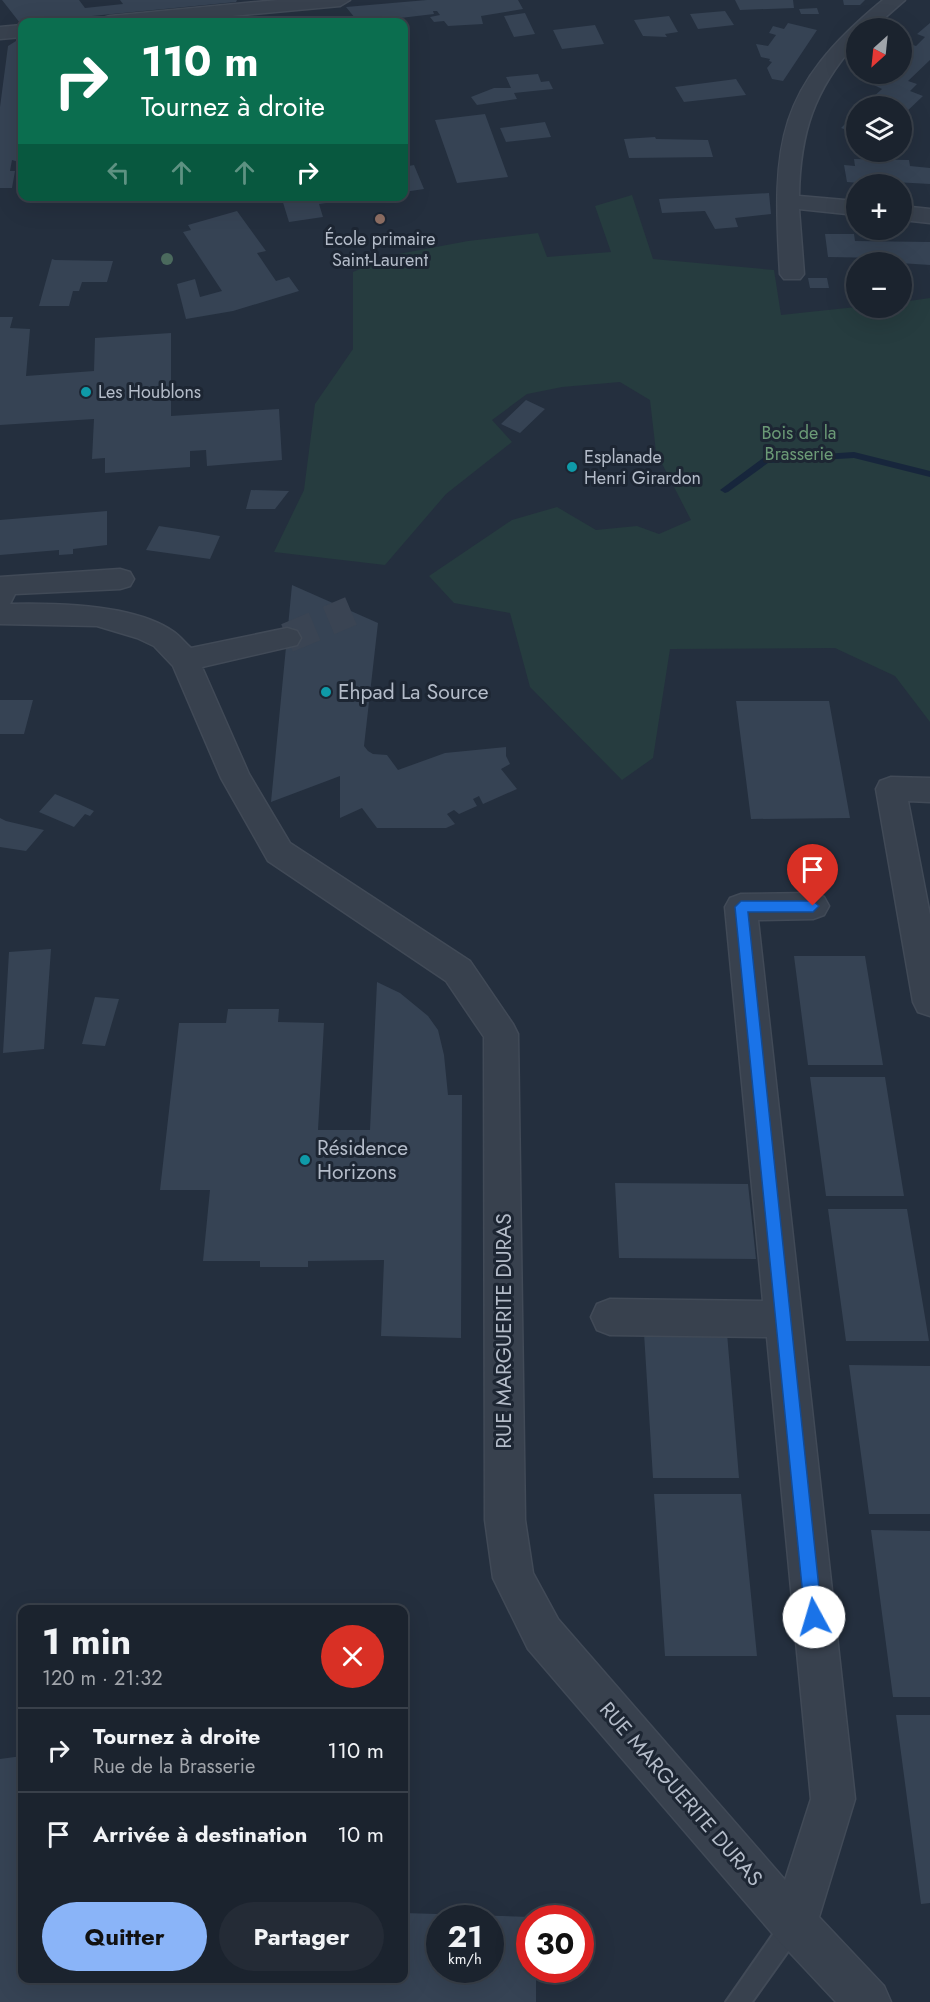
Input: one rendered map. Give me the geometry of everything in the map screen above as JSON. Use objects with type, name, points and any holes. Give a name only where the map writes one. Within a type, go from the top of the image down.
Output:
[{"type":"street","points":[[143,18],[268,3],[340,0]]},
{"type":"street","points":[[873,18],[895,0]]},
{"type":"street","points":[[0,33],[18,31]]},
{"type":"street","points":[[792,274],[787,201],[795,122],[809,90],[830,58],[846,42]]},
{"type":"street","points":[[787,201],[846,207]]},
{"type":"street","points":[[912,214],[930,216]]},
{"type":"street","points":[[0,597],[7,585],[120,579]]},
{"type":"street","name":"RUE MARGUERITE DURAS","points":[[0,614],[45,613],[97,616],[146,630],[164,639],[185,660],[236,778],[279,852],[458,971],[501,1034],[505,1521],[513,1578],[543,1634],[794,1924],[868,2002]]},
{"type":"street","points":[[185,660],[287,638]]},
{"type":"street","points":[[930,790],[891,789],[930,1002]]},
{"type":"street","points":[[794,1924],[833,1799],[741,907],[813,906]]},
{"type":"street","points":[[610,1317],[782,1319]]},
{"type":"lane","points":[[738,2002],[794,1924]]},
{"type":"green space","name":"Bois de la Brasserie","points":[[632,195],[653,259],[774,270],[781,315],[846,308],[846,318],[912,318],[912,301],[930,298],[930,722],[895,676],[835,648],[670,649],[653,758],[622,780],[530,687],[510,613],[454,603],[429,576],[512,520],[557,507],[596,530],[637,526],[659,534],[691,520],[656,452],[650,400],[620,382],[562,387],[527,394],[492,420],[512,442],[446,494],[385,565],[274,552],[304,490],[315,404],[353,349],[353,272],[393,255],[468,241],[538,233],[547,257],[611,252],[595,206]]},
{"type":"building","points":[[2,0],[79,0],[85,8],[123,4],[120,0],[237,0],[236,2],[71,18],[18,18],[18,20]]},
{"type":"building","points":[[427,0],[518,0],[523,9],[481,16],[483,24],[448,26],[444,21],[434,22],[430,17],[440,15],[437,11],[433,11],[434,14],[400,18],[374,18],[374,16],[355,18],[346,7]]},
{"type":"building","points":[[735,0],[793,0],[794,8],[740,10]]},
{"type":"building","points":[[843,0],[865,0],[860,5],[844,5]]},
{"type":"building","points":[[817,8],[819,14],[801,14],[799,9]]},
{"type":"building","points":[[725,11],[734,25],[698,29],[690,14]]},
{"type":"building","points":[[525,13],[535,34],[514,37],[504,16]]},
{"type":"building","points":[[669,16],[678,32],[665,34],[667,37],[643,36],[634,20]]},
{"type":"building","points":[[788,23],[817,30],[783,81],[772,79],[767,68],[772,62],[769,61],[770,59],[761,57],[756,44],[768,46],[776,35],[769,33],[773,26],[784,29]]},
{"type":"building","points":[[930,23],[930,60],[912,77],[912,45],[916,46],[925,37],[917,34]]},
{"type":"building","points":[[595,25],[604,44],[562,49],[553,30]]},
{"type":"building","points":[[18,41],[18,162],[12,160],[10,171],[15,171],[12,188],[0,188],[0,107],[8,46]]},
{"type":"building","points":[[538,74],[541,82],[549,81],[553,89],[514,93],[517,99],[477,105],[471,97],[494,88],[511,88],[506,77]]},
{"type":"building","points":[[736,79],[746,95],[684,102],[675,87]]},
{"type":"building","points":[[912,82],[917,84],[910,91],[923,96],[912,106],[912,96],[874,96],[882,89],[874,85]]},
{"type":"building","points":[[485,114],[508,177],[457,183],[435,120]]},
{"type":"building","points":[[545,122],[551,137],[506,142],[500,128]]},
{"type":"building","points":[[655,137],[656,139],[708,140],[713,157],[629,158],[624,139]]},
{"type":"building","points":[[854,162],[909,162],[910,166],[930,168],[930,184],[912,183],[912,174],[846,174],[846,176],[844,165],[855,166]]},
{"type":"building","points":[[414,165],[424,189],[408,191],[408,166]]},
{"type":"building","points":[[769,193],[771,214],[735,218],[738,227],[715,229],[705,211],[662,213],[659,199]]},
{"type":"building","points":[[283,201],[340,201],[319,204],[323,217],[289,222]]},
{"type":"building","points":[[237,211],[266,251],[257,253],[276,281],[289,277],[299,291],[233,311],[186,319],[177,284],[195,279],[200,297],[222,291],[183,232],[191,230],[188,225]]},
{"type":"building","points":[[825,234],[846,234],[846,240],[855,241],[930,242],[930,265],[912,264],[912,252],[846,252],[846,257],[828,257]]},
{"type":"building","points":[[52,259],[113,261],[107,282],[82,282],[79,291],[73,291],[69,306],[39,306]]},
{"type":"building","points":[[808,278],[827,278],[829,288],[810,288]]},
{"type":"building","name":"Les Houblons","points":[[0,317],[13,317],[10,328],[30,329],[26,376],[94,371],[95,338],[171,333],[171,416],[279,409],[282,460],[207,466],[206,450],[190,451],[190,467],[105,473],[105,458],[92,459],[94,419],[0,425]]},
{"type":"building","points":[[526,400],[545,409],[520,433],[501,424]]},
{"type":"building","points":[[251,490],[289,491],[275,509],[246,509]]},
{"type":"building","points":[[107,511],[107,545],[73,549],[73,554],[59,555],[59,550],[0,555],[0,520]]},
{"type":"building","points":[[159,526],[220,536],[210,559],[146,550]]},
{"type":"building","name":"Ehpad La Source","points":[[292,585],[378,623],[364,746],[368,751],[373,754],[387,755],[398,770],[445,753],[506,747],[506,756],[510,764],[501,769],[517,789],[483,804],[479,796],[473,799],[477,806],[459,814],[454,810],[447,814],[455,824],[446,828],[377,828],[362,808],[340,818],[340,776],[271,802]]},
{"type":"building","points":[[0,700],[33,700],[24,734],[0,734]]},
{"type":"building","points":[[736,701],[829,701],[850,818],[751,819]]},
{"type":"building","points":[[55,794],[94,811],[90,816],[85,814],[74,827],[39,812]]},
{"type":"building","points":[[0,818],[44,830],[26,851],[0,847]]},
{"type":"building","points":[[51,949],[44,1049],[3,1053],[9,952]]},
{"type":"building","points":[[794,956],[865,956],[883,1065],[808,1065]]},
{"type":"building","name":"Résidence Horizons","points":[[377,982],[400,993],[428,1016],[438,1030],[444,1055],[448,1095],[462,1095],[461,1338],[381,1336],[384,1260],[308,1261],[308,1267],[260,1267],[260,1261],[203,1261],[210,1190],[160,1190],[179,1023],[226,1023],[228,1009],[279,1009],[278,1022],[324,1023],[318,1130],[370,1130]]},
{"type":"building","points":[[95,997],[119,999],[105,1046],[82,1044]]},
{"type":"building","points":[[810,1077],[885,1077],[904,1196],[826,1196]]},
{"type":"building","points":[[615,1183],[748,1184],[756,1259],[619,1258]]},
{"type":"building","points":[[828,1209],[907,1209],[929,1341],[846,1341]]},
{"type":"building","points":[[644,1333],[727,1333],[739,1478],[653,1478]]},
{"type":"building","points":[[849,1365],[930,1366],[930,1514],[869,1514]]},
{"type":"building","points":[[654,1494],[741,1494],[757,1656],[665,1656]]},
{"type":"building","points":[[871,1530],[930,1531],[930,1697],[893,1697]]},
{"type":"building","points":[[896,1715],[930,1715],[930,1903],[921,1904]]},
{"type":"building","points":[[18,1757],[18,1983],[408,1983],[408,1913],[426,1914],[426,1983],[504,1983],[504,1916],[516,1917],[516,1983],[536,1983],[536,2002],[0,2002],[0,1759]]},
{"type":"waterway","points":[[725,490],[766,460],[854,455],[930,474]]},
{"type":"tunnel","points":[[287,638],[351,611]]},
{"type":"place","name":"École primaire Saint-Laurent","points":[[380,219]]},
{"type":"place","name":"Les Houblons","points":[[86,392]]},
{"type":"place","name":"Esplanade Henri Girardon","points":[[572,467]]},
{"type":"place","name":"Ehpad La Source","points":[[326,692]]},
{"type":"place","name":"Résidence Horizons","points":[[305,1160]]},
{"type":"route","points":[[813,906],[741,907],[814,1617]]}]
